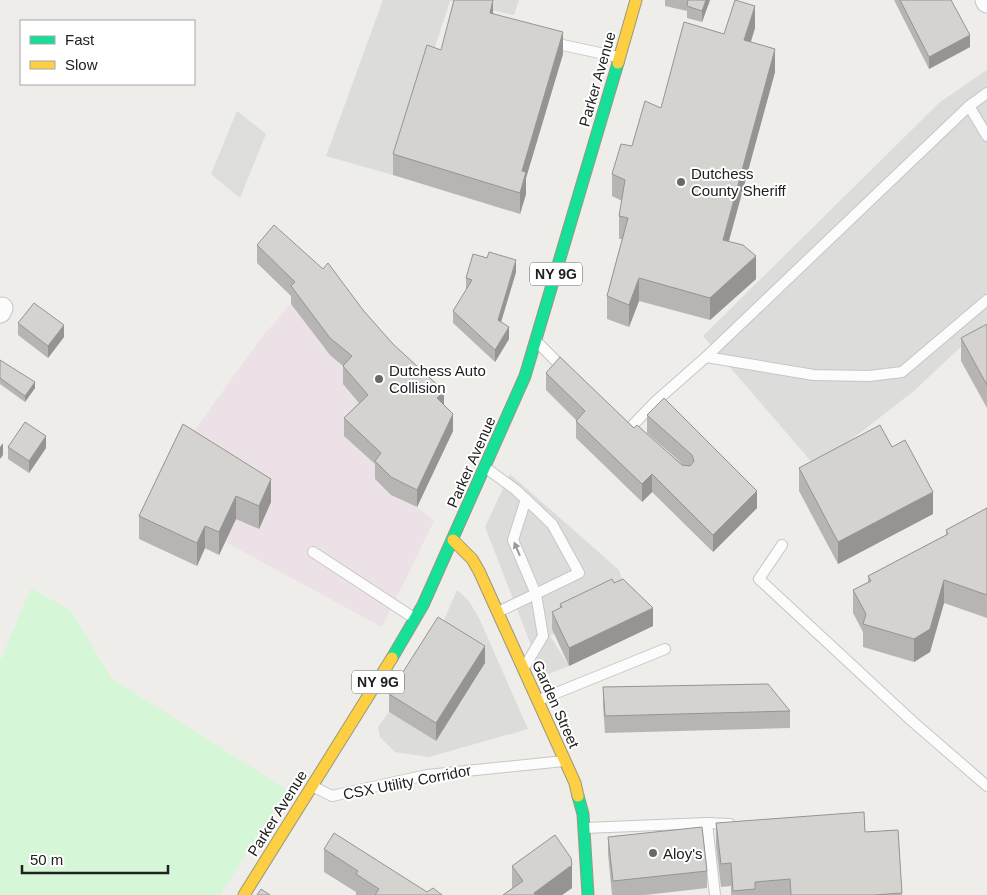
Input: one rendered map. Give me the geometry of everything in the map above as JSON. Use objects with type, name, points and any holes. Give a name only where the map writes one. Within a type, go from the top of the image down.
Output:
[{"type":"main road","name":"Parker Avenue","points":[[244,895],[415,618],[486,467],[525,376],[537,341],[636,0]]},
{"type":"main road","name":"Garden Street","points":[[453,540],[472,559],[524,669],[580,798],[584,828],[588,895]]},
{"type":"lane","points":[[534,38],[619,58]]},
{"type":"lane","points":[[631,427],[655,402],[706,357],[969,106],[987,93]]},
{"type":"lane","points":[[969,106],[987,136]]},
{"type":"lane","points":[[706,357],[814,375],[868,376],[902,372],[987,300]]},
{"type":"lane","points":[[537,341],[572,377]]},
{"type":"lane","points":[[486,467],[526,499],[552,524],[579,573],[498,612]]},
{"type":"lane","points":[[524,669],[543,636],[536,594],[513,540],[526,499]]},
{"type":"lane","points":[[782,545],[760,579],[912,720],[987,786]]},
{"type":"lane","points":[[313,552],[415,618]]},
{"type":"lane","points":[[538,700],[665,649]]},
{"type":"lane","name":"CSX Utility Corridor","points":[[311,786],[332,796],[427,775],[565,761]]},
{"type":"lane","points":[[584,828],[707,823],[745,825]]},
{"type":"lane","points":[[707,823],[715,895]]},
{"type":"shaded area","points":[[383,0],[519,0],[514,15],[450,1],[393,175],[326,156]]},
{"type":"shaded area","points":[[987,70],[987,322],[914,391],[816,467],[703,336],[940,102]]},
{"type":"shaded area","points":[[291,304],[352,374],[368,412],[381,470],[391,495],[417,507],[434,521],[382,627],[225,542],[219,555],[205,549],[197,566],[183,446],[262,337]]},
{"type":"shaded area","points":[[510,474],[619,570],[629,599],[550,636],[569,666],[543,676],[485,527]]},
{"type":"shaded area","points":[[457,590],[469,601],[479,618],[528,729],[429,757],[395,752],[380,737],[378,727],[389,712],[436,741],[485,664],[438,634]]},
{"type":"green space","points":[[31,588],[71,611],[111,678],[287,790],[220,895],[0,895],[0,662]]},
{"type":"pier","points":[[237,111],[266,134],[240,198],[211,174]]},
{"type":"building","points":[[454,0],[493,0],[490,13],[563,32],[522,171],[526,172],[520,193],[393,154],[427,45],[441,50]]},
{"type":"building","points":[[688,0],[706,0],[702,11],[687,6]]},
{"type":"building","name":"Dutchess County Sheriff","points":[[735,0],[755,6],[744,40],[775,49],[723,240],[743,245],[756,256],[710,298],[639,278],[629,305],[607,296],[628,218],[619,216],[625,180],[612,174],[621,144],[632,146],[645,101],[661,108],[684,22],[724,34]]},
{"type":"building","points":[[900,0],[951,0],[970,35],[929,57]]},
{"type":"building","name":"Dutchess Auto Collision","points":[[274,225],[323,269],[328,263],[363,310],[393,344],[444,391],[437,398],[453,414],[417,490],[391,477],[375,461],[381,453],[344,418],[368,395],[343,366],[352,356],[330,338],[291,286],[295,282],[257,245]]},
{"type":"building","points":[[489,252],[516,260],[498,320],[509,327],[495,350],[453,311],[472,280],[466,278],[473,254],[487,258]]},
{"type":"building","points":[[34,303],[64,325],[48,346],[18,323]]},
{"type":"building","points":[[987,324],[987,385],[961,338]]},
{"type":"building","points":[[560,357],[634,428],[637,425],[682,465],[690,466],[694,461],[692,455],[647,415],[664,398],[757,491],[713,535],[652,474],[642,484],[576,421],[585,411],[546,373]]},
{"type":"building","points":[[0,360],[35,382],[25,396],[0,378]]},
{"type":"building","points":[[25,422],[46,436],[29,461],[8,447]]},
{"type":"building","points":[[183,424],[271,479],[259,506],[236,496],[219,532],[205,526],[197,543],[139,516]]},
{"type":"building","points":[[880,425],[892,447],[905,440],[933,492],[838,542],[799,468]]},
{"type":"building","points":[[987,508],[987,595],[944,580],[930,629],[914,639],[863,624],[866,614],[853,590],[871,581],[868,576],[948,534],[946,530]]},
{"type":"building","points":[[612,579],[614,583],[623,579],[653,608],[569,648],[552,612],[562,607],[560,604]]},
{"type":"building","points":[[438,617],[485,646],[436,723],[389,694]]},
{"type":"building","points":[[768,684],[790,711],[605,716],[603,687]]},
{"type":"building","points":[[864,812],[865,832],[898,830],[902,893],[791,895],[790,879],[755,882],[755,889],[733,891],[731,863],[721,864],[716,823]]},
{"type":"building","points":[[702,827],[707,871],[613,881],[608,837]]},
{"type":"building","points":[[334,833],[427,892],[433,888],[442,895],[375,895],[379,889],[356,874],[358,871],[324,849]]},
{"type":"building","points":[[555,835],[571,858],[572,865],[534,893],[535,895],[503,895],[523,881],[512,866]]},
{"type":"building","points":[[261,889],[270,895],[257,895]]},
{"type":"traffic: fast","points":[[392,658],[423,605],[525,376],[618,63]]},
{"type":"traffic: fast","points":[[578,796],[583,814],[588,895]]},
{"type":"traffic: slow","points":[[618,63],[636,0]]},
{"type":"traffic: slow","points":[[453,540],[472,559],[479,571],[575,783],[578,796]]},
{"type":"traffic: slow","points":[[244,895],[392,658]]},
{"type":"place","name":"Dutchess County Sheriff","points":[[681,182]]},
{"type":"place","name":"Dutchess Auto Collision","points":[[379,379]]},
{"type":"place","name":"Aloy's","points":[[653,853]]}]
